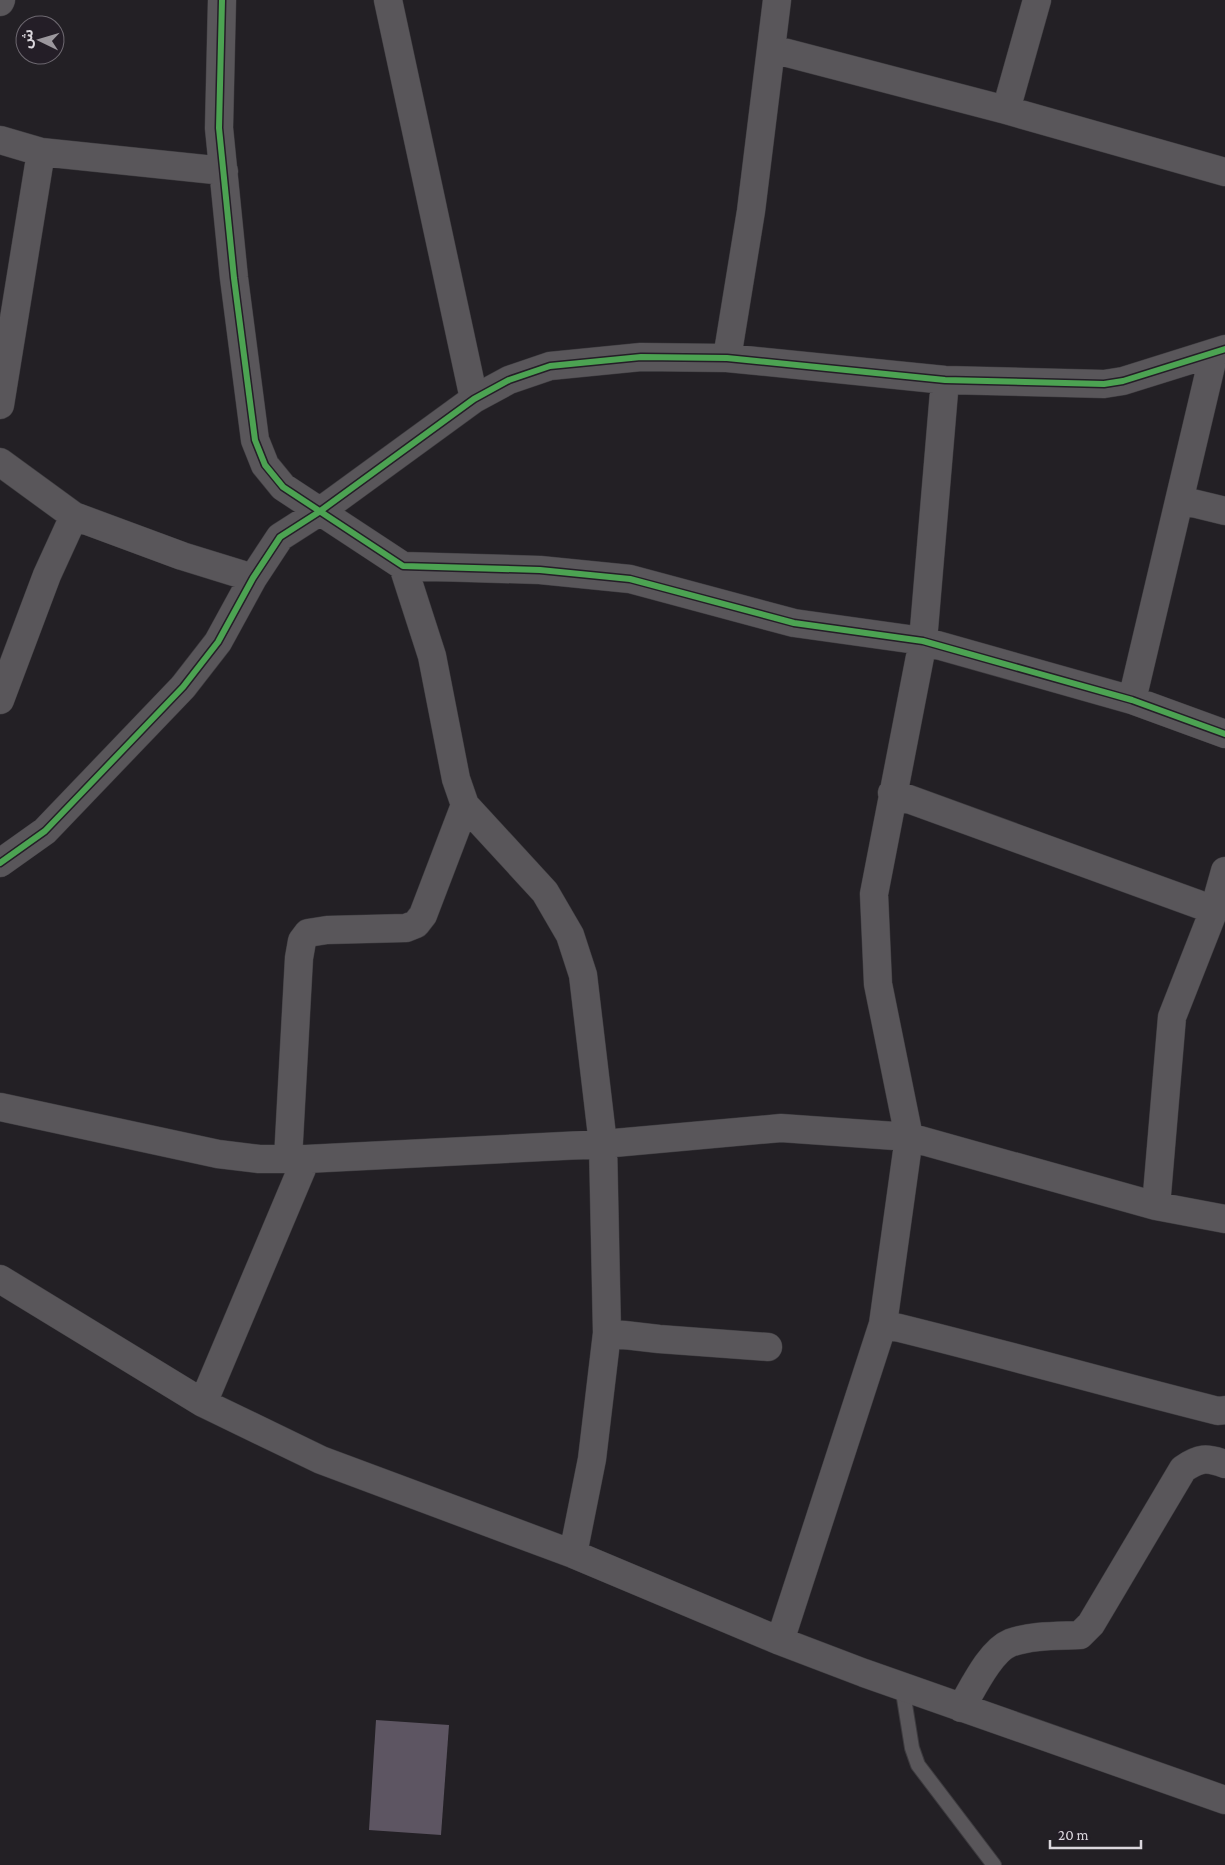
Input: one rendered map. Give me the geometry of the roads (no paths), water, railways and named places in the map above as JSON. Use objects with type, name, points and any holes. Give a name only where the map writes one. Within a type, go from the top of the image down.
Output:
[{"type":"street","points":[[222,0],[219,128],[234,278],[255,440],[265,465],[283,488],[402,566],[540,570],[630,579],[794,623],[923,640],[1132,700],[1225,734]]},
{"type":"street","points":[[388,0],[474,399]]},
{"type":"street","points":[[727,358],[751,211],[778,0]]},
{"type":"street","points":[[1006,110],[1037,0]]},
{"type":"street","points":[[772,49],[1006,110],[1225,172]]},
{"type":"street","points":[[0,140],[41,152],[224,171]]},
{"type":"street","points":[[0,405],[41,152]]},
{"type":"street","points":[[0,863],[45,832],[183,687],[218,642],[253,578],[280,537],[319,512],[474,399],[509,380],[550,366],[641,356],[727,358],[945,380],[1104,384],[1123,381],[1220,351]]},
{"type":"street","points":[[1132,700],[1180,500],[1220,351]]},
{"type":"street","points":[[780,1641],[883,1324],[909,1138],[878,984],[874,894],[923,640],[945,380]]},
{"type":"street","points":[[0,462],[74,516],[182,556],[253,578]]},
{"type":"street","points":[[1180,500],[1225,511]]},
{"type":"street","points":[[0,700],[47,575],[74,516]]},
{"type":"street","points":[[402,566],[432,656],[456,779],[465,805],[546,892],[570,935],[583,975],[603,1144],[607,1333],[592,1459],[574,1554]]},
{"type":"street","points":[[892,793],[1214,910]]},
{"type":"street","points":[[203,1403],[297,1159],[299,958],[302,941],[308,933],[327,930],[406,928],[416,924],[423,914],[465,805]]},
{"type":"street","points":[[1156,1206],[1172,1017],[1214,910],[1225,871]]},
{"type":"street","points":[[0,1108],[218,1154],[259,1159],[297,1159],[603,1144],[781,1128],[909,1138],[1156,1206],[1225,1218]]},
{"type":"street","points":[[0,1279],[203,1403],[321,1460],[574,1554],[780,1641],[961,1708],[1225,1800]]},
{"type":"street","points":[[883,1324],[1023,1358],[1218,1411],[1225,1410]]},
{"type":"street","points":[[607,1333],[768,1347]]},
{"type":"street","points":[[961,1708],[994,1656],[1009,1643],[1037,1637],[1080,1635],[1091,1624],[1183,1469],[1197,1459],[1215,1460],[1225,1464]]},
{"type":"lane","points":[[902,1686],[912,1748],[918,1765],[994,1865]]}]
